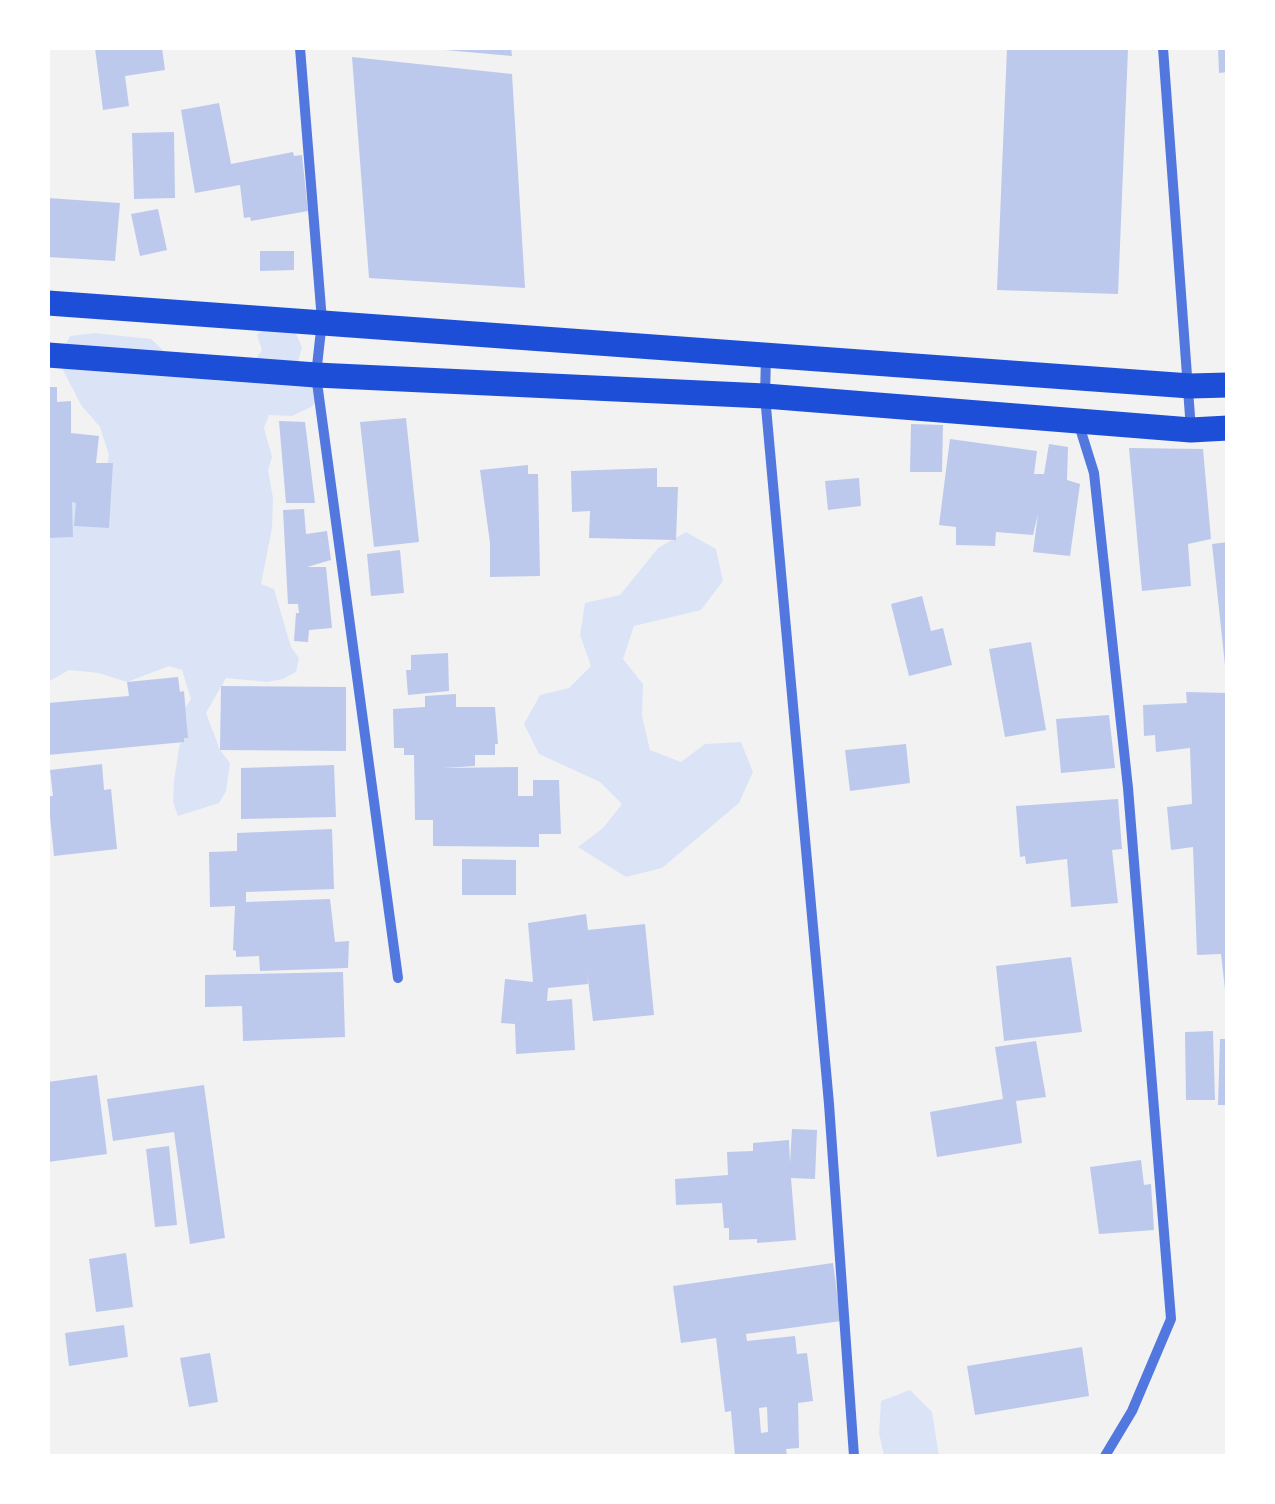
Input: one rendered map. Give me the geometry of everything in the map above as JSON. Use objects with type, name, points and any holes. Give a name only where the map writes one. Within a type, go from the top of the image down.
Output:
[{"type":"main road","points":[[48,303],[1190,386],[1228,385]]},
{"type":"main road","points":[[48,355],[316,375],[765,396],[1191,430],[1228,428]]},
{"type":"street","points":[[300,48],[322,321],[316,375],[398,978]]},
{"type":"street","points":[[1164,48],[1191,430]]},
{"type":"street","points":[[766,354],[765,396],[829,1104],[854,1456]]},
{"type":"street","points":[[1078,419],[1094,473],[1124,749],[1170,1319],[1132,1411],[1105,1456]]},
{"type":"shaded area","points":[[269,324],[296,334],[302,347],[298,362],[322,397],[292,416],[269,415],[264,428],[272,457],[268,470],[273,498],[272,528],[261,584],[274,589],[291,647],[299,658],[296,672],[283,679],[267,682],[226,678],[206,713],[220,750],[230,763],[226,791],[219,803],[178,816],[173,802],[174,781],[187,724],[185,708],[191,699],[182,670],[169,666],[127,682],[99,673],[69,670],[48,682],[48,507],[83,490],[106,471],[109,455],[100,427],[81,405],[61,366],[62,352],[70,336],[94,333],[151,339],[184,377],[230,382],[244,376],[262,350],[257,335]]},
{"type":"shaded area","points":[[686,532],[716,549],[723,581],[701,610],[634,626],[623,659],[643,684],[642,716],[650,750],[681,762],[705,744],[741,742],[753,772],[739,803],[662,868],[626,877],[578,847],[603,828],[622,804],[600,782],[539,754],[524,724],[540,695],[569,688],[591,666],[580,635],[585,603],[620,595],[658,548]]},
{"type":"shaded area","points":[[910,1390],[932,1412],[939,1456],[884,1456],[879,1433],[881,1401]]},
{"type":"building","points":[[95,48],[162,48],[165,70],[125,76],[129,106],[103,110]]},
{"type":"building","points":[[511,48],[512,56],[445,50]]},
{"type":"building","points":[[1007,48],[1128,49],[1118,294],[997,290]]},
{"type":"building","points":[[1218,48],[1228,48],[1228,72],[1219,73]]},
{"type":"building","points":[[352,57],[512,74],[525,288],[369,278]]},
{"type":"building","points":[[219,103],[231,164],[293,152],[294,156],[302,155],[308,211],[251,221],[250,217],[244,218],[240,185],[195,193],[181,110]]},
{"type":"building","points":[[174,132],[175,198],[134,199],[132,133]]},
{"type":"building","points":[[48,198],[120,203],[115,261],[48,257]]},
{"type":"building","points":[[158,209],[167,250],[140,256],[131,214]]},
{"type":"building","points":[[260,251],[294,251],[294,270],[260,271]]},
{"type":"building","points":[[48,387],[57,387],[57,402],[71,401],[71,433],[99,436],[96,463],[113,463],[109,528],[74,526],[76,503],[72,502],[73,537],[48,538]]},
{"type":"building","points":[[406,418],[419,542],[374,547],[360,422]]},
{"type":"building","points":[[279,421],[305,422],[315,503],[286,503]]},
{"type":"building","points":[[911,424],[943,425],[942,472],[910,472]]},
{"type":"building","points":[[950,439],[1037,451],[1034,474],[1044,474],[1049,444],[1068,447],[1067,480],[1080,484],[1070,556],[1033,552],[1038,514],[1033,535],[996,532],[995,546],[956,545],[956,527],[939,525]]},
{"type":"building","points":[[1129,448],[1203,449],[1211,539],[1188,544],[1191,586],[1142,591]]},
{"type":"building","points":[[528,465],[528,474],[538,474],[540,576],[490,577],[490,543],[480,470]]},
{"type":"building","points":[[657,468],[657,487],[678,487],[676,540],[589,538],[590,511],[572,512],[571,471]]},
{"type":"building","points":[[859,478],[861,506],[828,510],[825,481]]},
{"type":"building","points":[[304,509],[306,534],[327,531],[331,560],[307,567],[326,567],[332,628],[309,630],[308,642],[294,641],[299,613],[298,604],[288,604],[283,510]]},
{"type":"building","points":[[1228,542],[1228,665],[1225,665],[1212,544]]},
{"type":"building","points":[[400,550],[404,593],[371,596],[367,554]]},
{"type":"building","points":[[922,596],[931,631],[943,628],[952,665],[909,676],[891,604]]},
{"type":"building","points":[[1031,642],[1046,730],[1005,737],[989,649]]},
{"type":"building","points":[[448,653],[449,691],[408,695],[406,670],[411,670],[411,655]]},
{"type":"building","points":[[178,677],[180,692],[184,691],[188,738],[184,742],[48,755],[48,703],[129,696],[127,682]]},
{"type":"building","points":[[221,686],[346,687],[346,751],[220,750]]},
{"type":"building","points":[[1186,692],[1228,693],[1228,989],[1221,954],[1197,955],[1193,847],[1171,850],[1167,807],[1192,804],[1190,748],[1156,752],[1155,735],[1144,736],[1143,705],[1187,703]]},
{"type":"building","points":[[456,694],[456,707],[495,707],[498,744],[495,755],[475,755],[475,766],[443,768],[518,767],[518,796],[533,796],[533,780],[559,780],[561,834],[539,834],[539,847],[433,846],[433,820],[415,820],[414,755],[404,755],[404,748],[394,748],[393,709],[425,707],[425,696]]},
{"type":"building","points":[[1109,715],[1115,768],[1061,773],[1056,719]]},
{"type":"building","points":[[906,744],[910,783],[850,791],[845,750]]},
{"type":"building","points":[[102,764],[104,790],[111,789],[117,849],[54,856],[48,796],[53,796],[50,770]]},
{"type":"building","points":[[334,765],[336,817],[241,819],[241,768]]},
{"type":"building","points":[[1118,799],[1122,849],[1112,850],[1118,903],[1071,907],[1067,859],[1026,864],[1025,856],[1020,857],[1016,806]]},
{"type":"building","points":[[332,829],[334,889],[246,892],[246,902],[330,899],[335,942],[349,941],[348,968],[260,971],[259,956],[236,957],[235,906],[210,907],[209,852],[237,851],[237,833]]},
{"type":"building","points":[[462,859],[516,860],[516,895],[462,895]]},
{"type":"building","points":[[586,914],[588,930],[645,924],[654,1015],[593,1021],[587,972],[588,984],[548,988],[547,1001],[572,999],[575,1050],[516,1054],[515,1024],[501,1023],[505,979],[533,982],[528,923]]},
{"type":"building","points":[[1071,957],[1082,1032],[1004,1041],[996,966]]},
{"type":"building","points":[[343,972],[345,1037],[243,1041],[242,1006],[205,1007],[205,975]]},
{"type":"building","points":[[1213,1031],[1215,1100],[1186,1100],[1185,1032]]},
{"type":"building","points":[[1220,1039],[1228,1039],[1228,1105],[1218,1105]]},
{"type":"building","points":[[1036,1041],[1046,1097],[1016,1101],[1022,1143],[937,1157],[930,1112],[1003,1099],[995,1047]]},
{"type":"building","points":[[97,1075],[107,1154],[48,1162],[48,1082]]},
{"type":"building","points":[[204,1085],[225,1238],[190,1244],[174,1132],[113,1141],[107,1099]]},
{"type":"building","points":[[792,1129],[817,1130],[815,1179],[791,1178],[796,1240],[729,1240],[722,1203],[676,1205],[675,1179],[728,1175],[727,1152],[753,1151],[753,1143],[789,1140],[790,1163]]},
{"type":"building","points":[[169,1146],[177,1225],[155,1227],[146,1149]]},
{"type":"building","points":[[1141,1160],[1144,1185],[1151,1184],[1154,1230],[1099,1234],[1090,1167]]},
{"type":"building","points":[[126,1253],[133,1307],[96,1312],[89,1259]]},
{"type":"building","points":[[833,1263],[841,1321],[746,1334],[747,1341],[795,1336],[797,1354],[807,1353],[813,1401],[798,1403],[799,1448],[786,1449],[787,1456],[735,1456],[731,1411],[725,1412],[716,1338],[681,1343],[673,1286]],"holes":[[[767,1407],[768,1432],[761,1433],[759,1408]]]},
{"type":"building","points":[[124,1325],[128,1357],[69,1366],[65,1333]]},
{"type":"building","points":[[1082,1347],[1089,1396],[975,1415],[967,1366]]},
{"type":"building","points":[[210,1353],[218,1402],[189,1407],[180,1358]]}]
